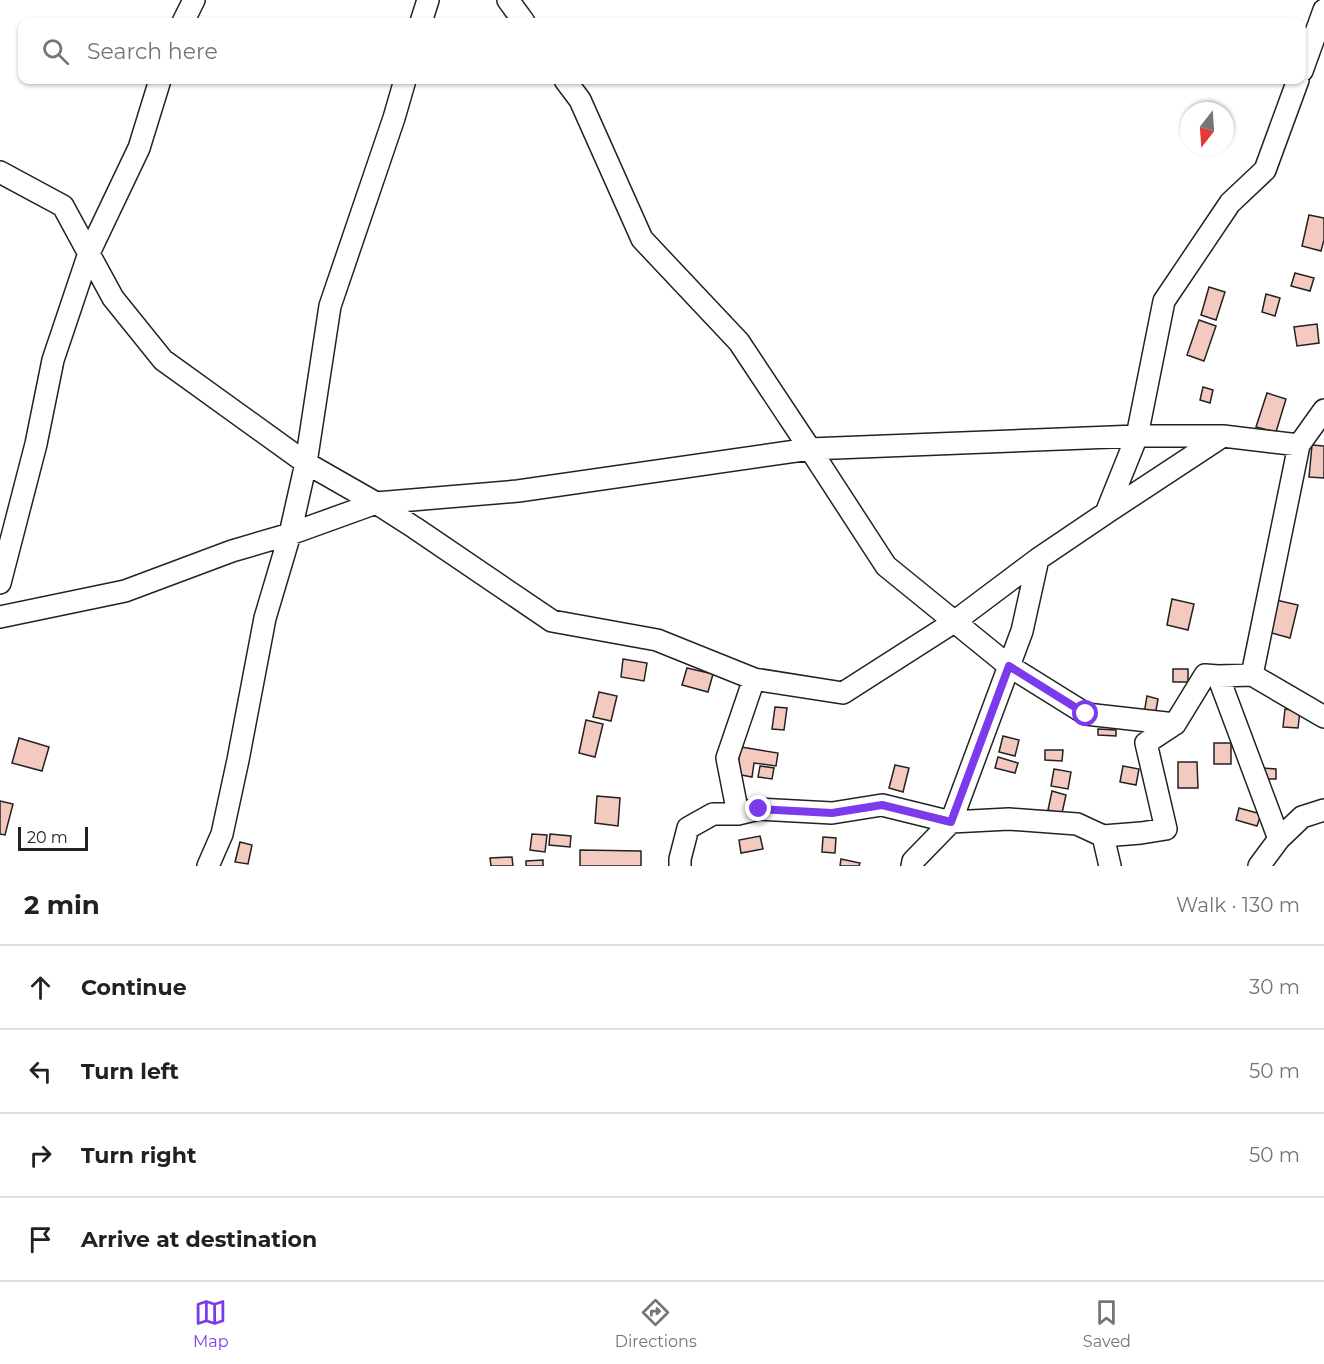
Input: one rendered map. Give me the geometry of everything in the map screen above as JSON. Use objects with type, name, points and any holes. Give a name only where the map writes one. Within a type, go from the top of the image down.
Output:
[{"type":"street","points":[[185,18],[194,0]]},
{"type":"street","points":[[422,18],[428,0]]},
{"type":"street","points":[[508,0],[521,18]]},
{"type":"street","points":[[1306,59],[1324,10]]},
{"type":"street","points":[[0,583],[36,444],[53,360],[89,253],[139,147],[159,84]]},
{"type":"street","points":[[208,866],[222,834],[265,618],[290,534],[306,463],[330,306],[404,84]]},
{"type":"street","points":[[568,84],[580,100],[642,240],[739,342],[886,566],[1009,666],[1086,714],[1175,724]]},
{"type":"street","points":[[1106,513],[1137,436],[1164,301],[1230,203],[1265,170],[1297,84]]},
{"type":"street","points":[[0,171],[63,206],[114,298],[163,360],[306,463],[415,528],[552,621],[657,640],[754,679],[843,693],[954,622],[1038,560],[1223,436]]},
{"type":"street","points":[[1252,675],[1299,445],[1324,410]]},
{"type":"street","points":[[0,617],[125,591],[232,551],[290,534],[376,503],[518,491],[810,449],[1137,436],[1223,436],[1299,445]]},
{"type":"street","points":[[912,866],[913,861],[951,822],[1022,631],[1038,560]]},
{"type":"street","points":[[680,866],[688,828],[713,814],[738,814],[759,809],[832,813],[882,805],[951,822],[1009,819],[1077,824],[1103,836],[1166,829],[1146,743],[1175,724],[1205,675],[1252,675],[1324,717]]},
{"type":"street","points":[[1218,676],[1279,839]]},
{"type":"street","points":[[738,814],[727,758],[754,679]]},
{"type":"street","points":[[1259,866],[1279,839],[1302,817],[1324,810]]},
{"type":"street","points":[[1103,836],[1110,866]]},
{"type":"building","points":[[1309,215],[1324,218],[1324,240],[1321,251],[1302,246]]},
{"type":"building","points":[[1295,273],[1314,278],[1310,291],[1291,286]]},
{"type":"building","points":[[1209,287],[1225,292],[1216,320],[1201,315]]},
{"type":"building","points":[[1266,294],[1280,298],[1275,316],[1262,312]]},
{"type":"building","points":[[1199,320],[1216,326],[1204,361],[1187,355]]},
{"type":"building","points":[[1317,324],[1319,343],[1297,346],[1294,327]]},
{"type":"building","points":[[1203,387],[1213,390],[1210,403],[1200,400]]},
{"type":"building","points":[[1267,393],[1286,399],[1276,432],[1256,427]]},
{"type":"building","points":[[1312,445],[1324,446],[1324,478],[1309,477]]},
{"type":"building","points":[[1172,599],[1194,604],[1188,630],[1167,625]]},
{"type":"building","points":[[1276,600],[1298,605],[1290,638],[1268,632]]},
{"type":"building","points":[[623,659],[647,663],[644,681],[621,677]]},
{"type":"building","points":[[687,668],[713,674],[708,692],[682,685]]},
{"type":"building","points":[[1173,669],[1188,669],[1188,682],[1173,682]]},
{"type":"building","points":[[599,692],[617,696],[611,721],[593,717]]},
{"type":"building","points":[[1147,696],[1158,699],[1155,716],[1144,714]]},
{"type":"building","points":[[775,707],[787,708],[784,730],[772,729]]},
{"type":"building","points":[[1285,709],[1300,711],[1298,728],[1283,727]]},
{"type":"building","points":[[586,720],[603,724],[595,757],[579,753]]},
{"type":"building","points":[[1098,729],[1116,730],[1116,736],[1098,735]]},
{"type":"building","points":[[1003,736],[1019,740],[1015,756],[999,752]]},
{"type":"building","points":[[19,738],[49,747],[42,771],[12,763]]},
{"type":"building","points":[[1214,743],[1231,743],[1231,764],[1214,764]]},
{"type":"building","points":[[741,747],[778,753],[776,766],[754,763],[752,777],[736,774]]},
{"type":"building","points":[[1045,750],[1063,750],[1062,761],[1045,760]]},
{"type":"building","points":[[998,757],[1018,763],[1015,773],[995,768]]},
{"type":"building","points":[[1178,762],[1197,762],[1198,788],[1178,788]]},
{"type":"building","points":[[895,765],[909,768],[903,792],[889,788]]},
{"type":"building","points":[[760,766],[774,768],[772,779],[758,777]]},
{"type":"building","points":[[1123,766],[1139,769],[1136,785],[1120,782]]},
{"type":"building","points":[[1263,768],[1276,769],[1276,779],[1263,779]]},
{"type":"building","points":[[1054,769],[1071,772],[1068,789],[1051,786]]},
{"type":"building","points":[[1052,791],[1066,795],[1062,813],[1048,810]]},
{"type":"building","points":[[597,796],[620,798],[618,826],[595,823]]},
{"type":"building","points":[[0,801],[13,804],[5,835],[0,834]]},
{"type":"building","points":[[1239,808],[1261,814],[1257,826],[1236,820]]},
{"type":"building","points":[[532,834],[547,835],[545,852],[530,850]]},
{"type":"building","points":[[550,834],[571,836],[570,847],[549,845]]},
{"type":"building","points":[[760,836],[763,849],[741,853],[739,840]]},
{"type":"building","points":[[823,837],[836,838],[835,853],[822,852]]},
{"type":"building","points":[[240,842],[252,845],[248,864],[235,862]]},
{"type":"building","points":[[580,850],[641,851],[641,866],[580,866]]},
{"type":"building","points":[[512,857],[513,866],[491,866],[490,858]]},
{"type":"building","points":[[841,859],[860,863],[859,866],[840,866]]},
{"type":"building","points":[[543,860],[543,866],[526,866],[526,861]]},
{"type":"route","points":[[759,809],[832,813],[882,805],[951,822],[1009,666],[1086,714]]}]
